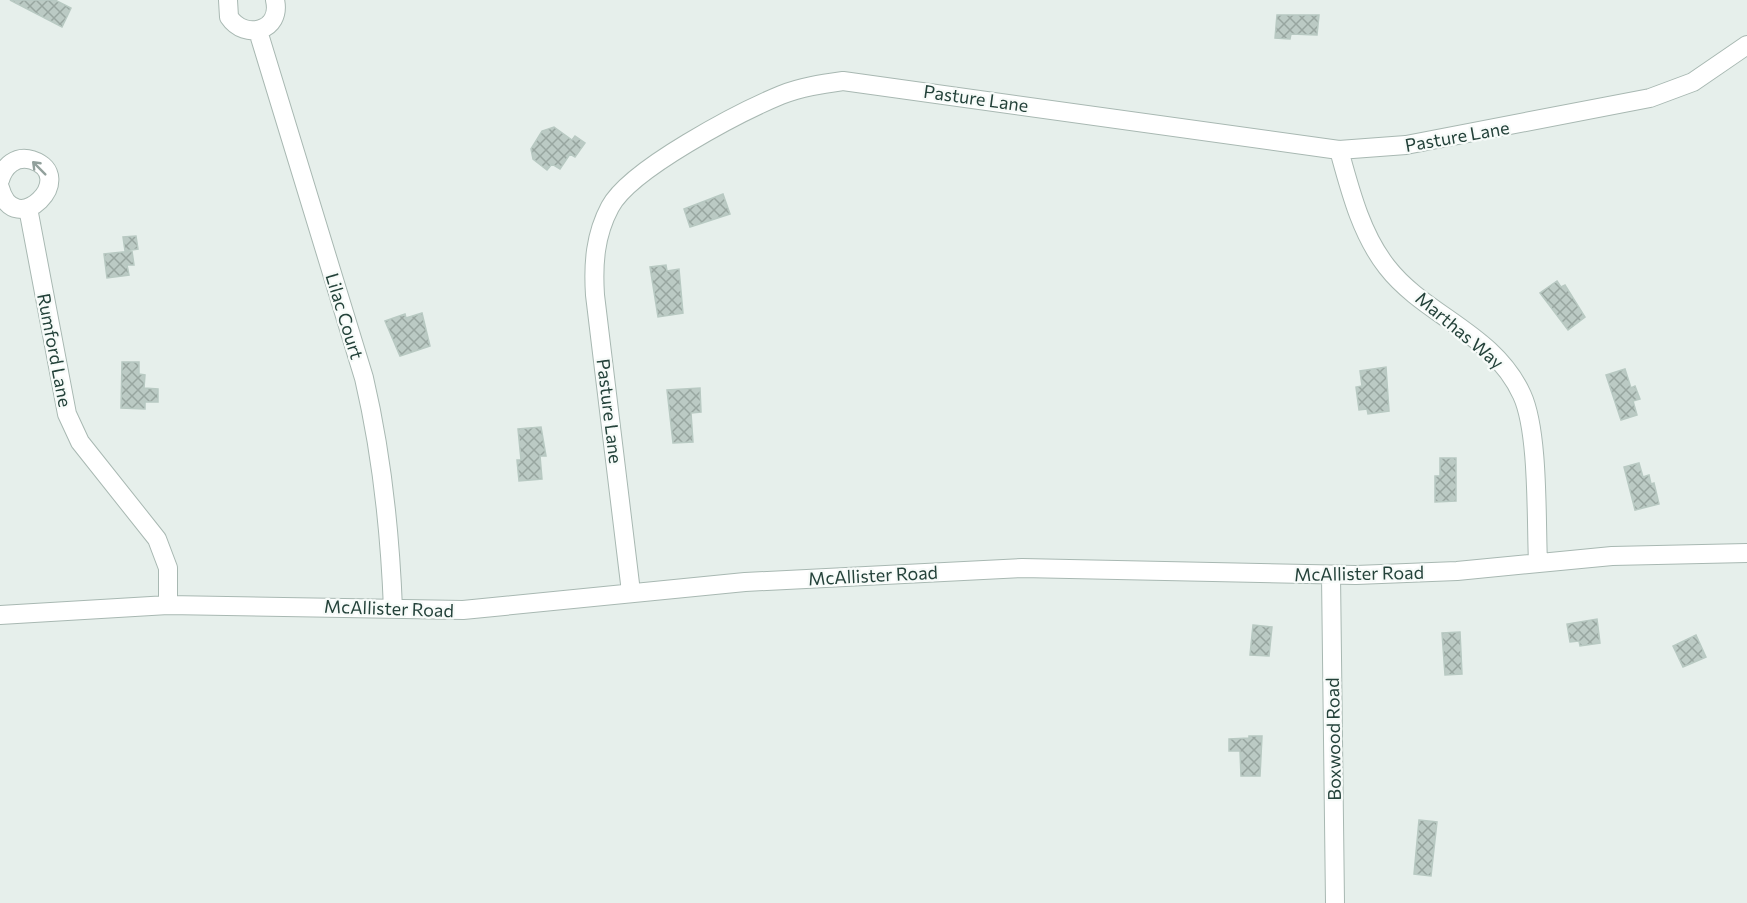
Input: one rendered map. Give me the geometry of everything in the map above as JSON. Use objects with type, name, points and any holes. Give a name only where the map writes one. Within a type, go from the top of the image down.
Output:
[{"type":"street","points":[[228,0],[227,9],[234,24],[241,30],[258,31],[272,22],[275,14],[275,0]]},
{"type":"street","name":"Lilac Court","points":[[258,31],[375,423],[390,528],[393,609]]},
{"type":"street","name":"Pasture Lane","points":[[631,592],[593,264],[599,233],[611,205],[631,180],[657,162],[782,94],[812,85],[843,81],[1339,150],[1406,146],[1650,98],[1693,82],[1747,45]]},
{"type":"street","name":"Marthas Way","points":[[1339,150],[1371,243],[1389,269],[1485,347],[1508,369],[1522,396],[1532,442],[1538,563]]},
{"type":"street","points":[[0,180],[3,171],[15,161],[31,160],[39,164],[48,177],[48,185],[42,200],[28,208],[13,206],[6,201],[0,188]]},
{"type":"street","name":"Rumford Lane","points":[[28,208],[67,414],[80,442],[158,539],[168,568],[168,605]]},
{"type":"street","name":"McAllister Road","points":[[0,615],[168,605],[393,609],[484,608],[745,582],[1022,568],[1331,575],[1456,571],[1612,556],[1747,553]]},
{"type":"street","name":"Boxwood Road","points":[[1331,575],[1335,903]]},
{"type":"building","points":[[10,0],[55,0],[71,8],[62,27]]},
{"type":"building","points":[[1277,15],[1319,15],[1317,35],[1291,34],[1290,39],[1275,38]]},
{"type":"building","points":[[554,127],[572,140],[575,136],[585,143],[575,157],[570,154],[560,169],[552,164],[547,170],[533,159],[531,149],[542,131]]},
{"type":"building","points":[[723,194],[730,214],[690,227],[684,209]]},
{"type":"building","points":[[136,236],[138,249],[125,251],[123,237]]},
{"type":"building","points":[[132,251],[134,265],[127,265],[129,275],[107,278],[104,254]]},
{"type":"building","points":[[666,265],[667,271],[679,269],[683,313],[658,317],[650,267]]},
{"type":"building","points":[[1557,281],[1561,287],[1565,285],[1585,317],[1568,330],[1540,293]]},
{"type":"building","points":[[422,313],[430,346],[400,356],[385,321],[405,314],[406,318]]},
{"type":"building","points":[[122,362],[139,362],[139,374],[145,375],[144,388],[158,389],[158,402],[145,402],[145,409],[121,408]]},
{"type":"building","points":[[1386,367],[1389,411],[1368,414],[1367,409],[1359,410],[1356,387],[1362,386],[1360,371]]},
{"type":"building","points":[[1625,369],[1631,388],[1635,386],[1640,399],[1633,401],[1637,415],[1621,420],[1606,375]]},
{"type":"building","points":[[700,388],[701,412],[691,413],[693,442],[673,443],[667,390]]},
{"type":"building","points":[[541,427],[546,456],[540,456],[542,479],[519,481],[517,460],[521,460],[518,429]]},
{"type":"building","points":[[1440,458],[1456,458],[1456,501],[1435,502],[1435,476],[1440,476]]},
{"type":"building","points":[[1639,463],[1643,477],[1649,475],[1651,484],[1654,483],[1659,504],[1635,510],[1624,467]]},
{"type":"building","points":[[1597,619],[1600,643],[1580,646],[1579,641],[1570,642],[1567,624]]},
{"type":"building","points":[[1253,625],[1272,627],[1269,656],[1250,655]]},
{"type":"building","points":[[1460,632],[1462,674],[1445,675],[1442,633]]},
{"type":"building","points":[[1696,635],[1706,657],[1683,667],[1673,646]]},
{"type":"building","points":[[1249,736],[1262,736],[1260,776],[1241,776],[1240,751],[1229,751],[1229,739],[1249,738]]},
{"type":"building","points":[[1419,820],[1437,822],[1431,876],[1414,874]]}]
